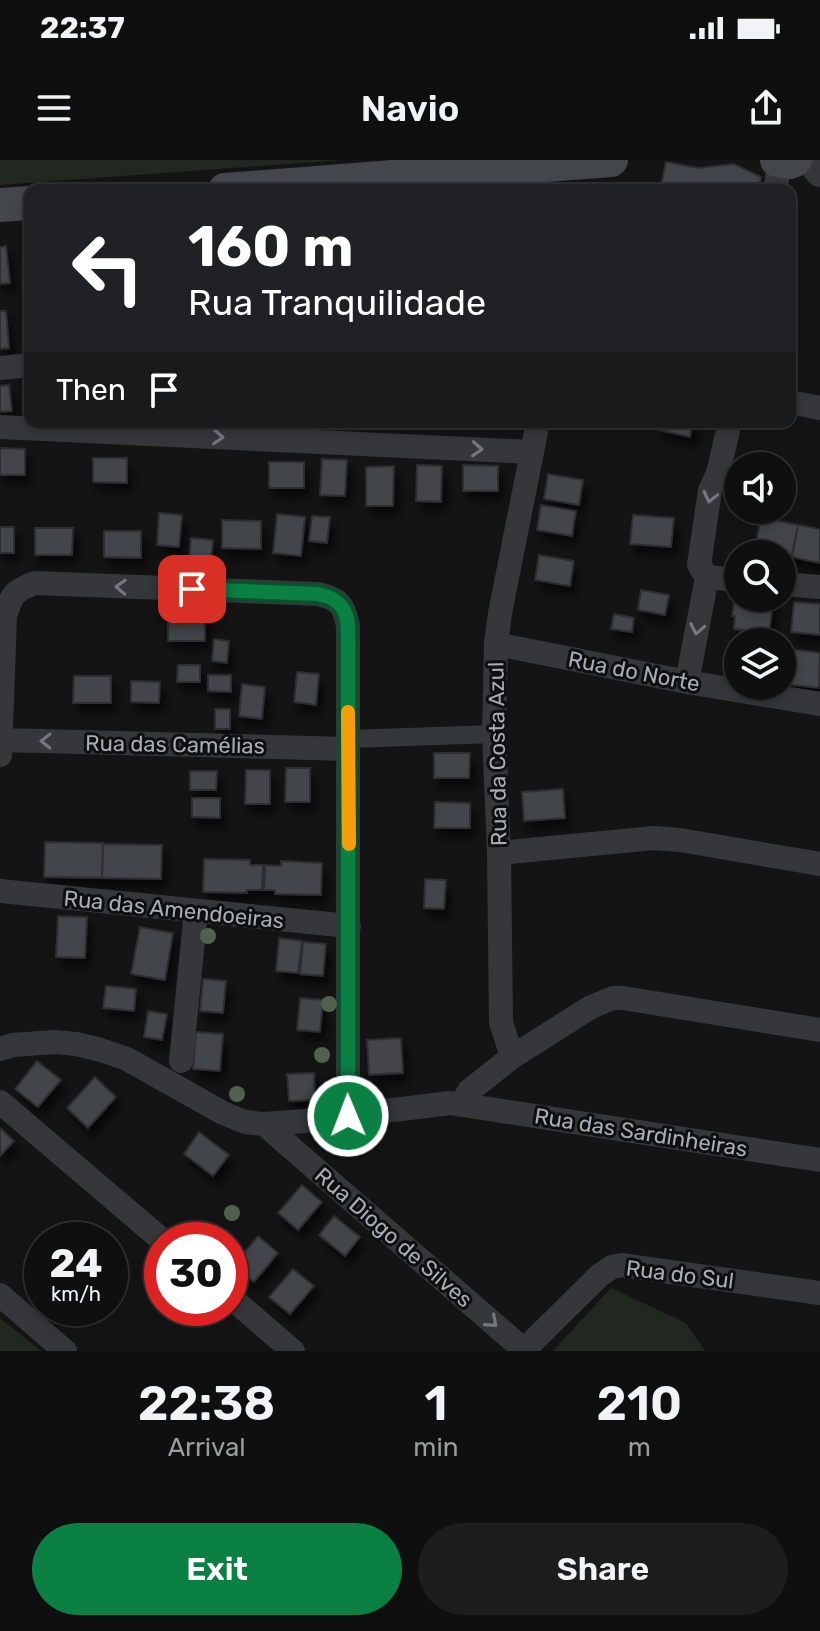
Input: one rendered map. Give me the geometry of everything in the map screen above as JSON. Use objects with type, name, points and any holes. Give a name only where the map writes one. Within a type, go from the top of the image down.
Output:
[{"type":"main road","points":[[302,184],[611,160]]},
{"type":"main road","points":[[0,205],[24,203]]},
{"type":"street","points":[[787,166],[820,172]]},
{"type":"street","points":[[0,368],[24,366]]},
{"type":"street","points":[[796,403],[820,408]]},
{"type":"street","points":[[0,427],[532,452]]},
{"type":"street","name":"Rua da Costa Azul","points":[[512,1057],[501,1022],[494,734],[496,644],[537,428]]},
{"type":"street","points":[[687,682],[707,577],[699,565],[710,490],[718,473],[729,428]]},
{"type":"street","points":[[707,577],[724,579]]},
{"type":"street","points":[[0,755],[5,616],[11,596],[19,588],[35,583],[318,594],[340,602],[348,626],[348,1116]]},
{"type":"street","points":[[796,585],[820,587]]},
{"type":"street","name":"Rua do Norte","points":[[496,644],[687,682],[820,704]]},
{"type":"street","points":[[348,744],[494,734]]},
{"type":"street","name":"Rua das Camélias","points":[[1,740],[348,744]]},
{"type":"street","points":[[499,853],[654,838],[820,864]]},
{"type":"street","name":"Rua das Amendoeiras","points":[[0,891],[349,926]]},
{"type":"street","points":[[181,1061],[196,911]]},
{"type":"street","points":[[461,1105],[469,1091],[512,1057],[591,1007],[613,998],[820,1030]]},
{"type":"street","points":[[0,1049],[55,1042],[101,1050],[127,1059],[223,1113],[245,1122],[264,1124]]},
{"type":"street","points":[[0,1102],[144,1225]]},
{"type":"street","name":"Rua das Sardinheiras","points":[[264,1124],[437,1104],[461,1105],[820,1160]]},
{"type":"street","name":"Rua Diogo de Silves","points":[[264,1124],[524,1350]]},
{"type":"street","name":"Rua do Sul","points":[[524,1350],[600,1275],[621,1265],[820,1293]]},
{"type":"street","points":[[0,1295],[65,1351]]},
{"type":"street","points":[[248,1312],[293,1351]]},
{"type":"shaded area","points":[[0,160],[342,160],[0,185]]},
{"type":"shaded area","points":[[611,1288],[686,1323],[705,1351],[553,1351]]},
{"type":"shaded area","points":[[0,1318],[41,1351],[0,1351]]},
{"type":"building","points":[[666,162],[698,168],[734,164],[761,177],[760,184],[661,184]]},
{"type":"building","points":[[6,246],[10,283],[0,284],[0,247]]},
{"type":"building","points":[[0,311],[6,311],[9,348],[0,349]]},
{"type":"building","points":[[9,385],[12,411],[0,412],[0,386]]},
{"type":"building","points":[[659,428],[692,428],[690,437]]},
{"type":"building","points":[[0,448],[25,449],[25,475],[0,475]]},
{"type":"building","points":[[93,458],[127,458],[127,483],[93,482]]},
{"type":"building","points":[[322,459],[347,460],[345,496],[320,495]]},
{"type":"building","points":[[269,462],[304,462],[304,488],[269,488]]},
{"type":"building","points":[[417,465],[442,466],[441,502],[416,501]]},
{"type":"building","points":[[463,465],[498,466],[498,491],[463,491]]},
{"type":"building","points":[[394,466],[393,506],[366,506],[366,467]]},
{"type":"building","points":[[548,474],[583,480],[579,505],[544,499]]},
{"type":"building","points":[[541,505],[576,511],[572,536],[537,530]]},
{"type":"building","points":[[159,513],[182,515],[179,547],[157,545]]},
{"type":"building","points":[[277,514],[305,517],[301,556],[273,553]]},
{"type":"building","points":[[633,515],[674,518],[671,547],[630,544]]},
{"type":"building","points":[[312,516],[330,517],[327,543],[309,541]]},
{"type":"building","points":[[222,520],[261,521],[261,549],[222,548]]},
{"type":"building","points":[[760,524],[798,525],[795,540],[756,540]]},
{"type":"building","points":[[798,525],[820,529],[820,563],[796,558]]},
{"type":"building","points":[[0,527],[14,527],[14,553],[0,553]]},
{"type":"building","points":[[35,528],[73,528],[72,555],[35,555]]},
{"type":"building","points":[[104,531],[141,531],[141,558],[104,557]]},
{"type":"building","points":[[191,538],[213,540],[210,572],[188,570]]},
{"type":"building","points":[[539,555],[574,561],[570,586],[535,580]]},
{"type":"building","points":[[641,590],[669,595],[665,615],[638,610]]},
{"type":"building","points":[[796,602],[820,604],[820,635],[796,633],[796,628],[791,628]]},
{"type":"building","points":[[733,612],[772,612],[770,628],[734,628],[735,616],[732,616]]},
{"type":"building","points":[[168,614],[205,614],[205,641],[168,641]]},
{"type":"building","points":[[614,614],[634,618],[632,632],[611,629]]},
{"type":"building","points":[[214,639],[229,641],[227,663],[212,661]]},
{"type":"building","points":[[796,650],[820,653],[819,688],[796,685]]},
{"type":"building","points":[[178,665],[200,665],[200,682],[177,682]]},
{"type":"building","points":[[297,672],[319,674],[316,705],[294,702]]},
{"type":"building","points":[[208,675],[231,675],[231,692],[208,691]]},
{"type":"building","points":[[74,676],[111,676],[111,703],[73,703]]},
{"type":"building","points":[[131,681],[160,682],[159,703],[131,702]]},
{"type":"building","points":[[242,684],[265,687],[262,719],[239,716]]},
{"type":"building","points":[[215,709],[230,709],[230,729],[215,729]]},
{"type":"building","points":[[434,753],[470,753],[469,778],[434,778]]},
{"type":"building","points":[[286,768],[310,768],[310,802],[285,802]]},
{"type":"building","points":[[246,770],[270,770],[270,804],[245,804]]},
{"type":"building","points":[[190,771],[217,771],[216,790],[190,790]]},
{"type":"building","points":[[563,789],[565,818],[524,821],[522,792]]},
{"type":"building","points":[[192,798],[220,798],[220,818],[192,817]]},
{"type":"building","points":[[435,802],[470,803],[470,828],[434,828]]},
{"type":"building","points":[[45,842],[103,843],[102,878],[44,877]]},
{"type":"building","points":[[103,844],[162,845],[161,879],[102,878]]},
{"type":"building","points":[[204,859],[250,860],[250,865],[263,865],[262,890],[247,890],[247,893],[203,892]]},
{"type":"building","points":[[281,861],[322,863],[321,895],[275,894],[275,890],[264,890],[265,865],[281,866]]},
{"type":"building","points":[[425,879],[446,880],[444,909],[424,908]]},
{"type":"building","points":[[58,916],[87,917],[85,958],[56,957]]},
{"type":"building","points":[[140,927],[173,933],[165,980],[131,974]]},
{"type":"building","points":[[279,938],[302,941],[298,973],[276,971]]},
{"type":"building","points":[[303,942],[326,944],[323,976],[300,974]]},
{"type":"building","points":[[203,979],[226,981],[223,1013],[200,1011]]},
{"type":"building","points":[[106,986],[136,989],[134,1011],[103,1008]]},
{"type":"building","points":[[300,998],[323,1000],[320,1032],[297,1030]]},
{"type":"building","points":[[148,1011],[167,1014],[162,1040],[144,1037]]},
{"type":"building","points":[[196,1032],[223,1034],[220,1071],[193,1069]]},
{"type":"building","points":[[401,1038],[403,1073],[369,1075],[367,1040]]},
{"type":"building","points":[[37,1061],[61,1080],[38,1107],[15,1089]]},
{"type":"building","points":[[314,1073],[315,1100],[289,1101],[287,1074]]},
{"type":"building","points":[[95,1077],[116,1097],[88,1128],[67,1108]]},
{"type":"building","points":[[0,1128],[14,1141],[0,1156]]},
{"type":"building","points":[[199,1132],[229,1155],[213,1176],[184,1154]]},
{"type":"building","points":[[302,1185],[322,1202],[298,1230],[278,1213]]},
{"type":"building","points":[[334,1216],[360,1237],[345,1256],[319,1235]]},
{"type":"building","points":[[258,1236],[278,1253],[254,1282],[248,1277],[248,1248]]},
{"type":"building","points":[[293,1269],[314,1286],[290,1314],[269,1297]]},
{"type":"slow traffic","points":[[348,712],[349,844]]},
{"type":"route","points":[[192,589],[318,594],[340,602],[345,612],[348,626],[348,1116]]}]
